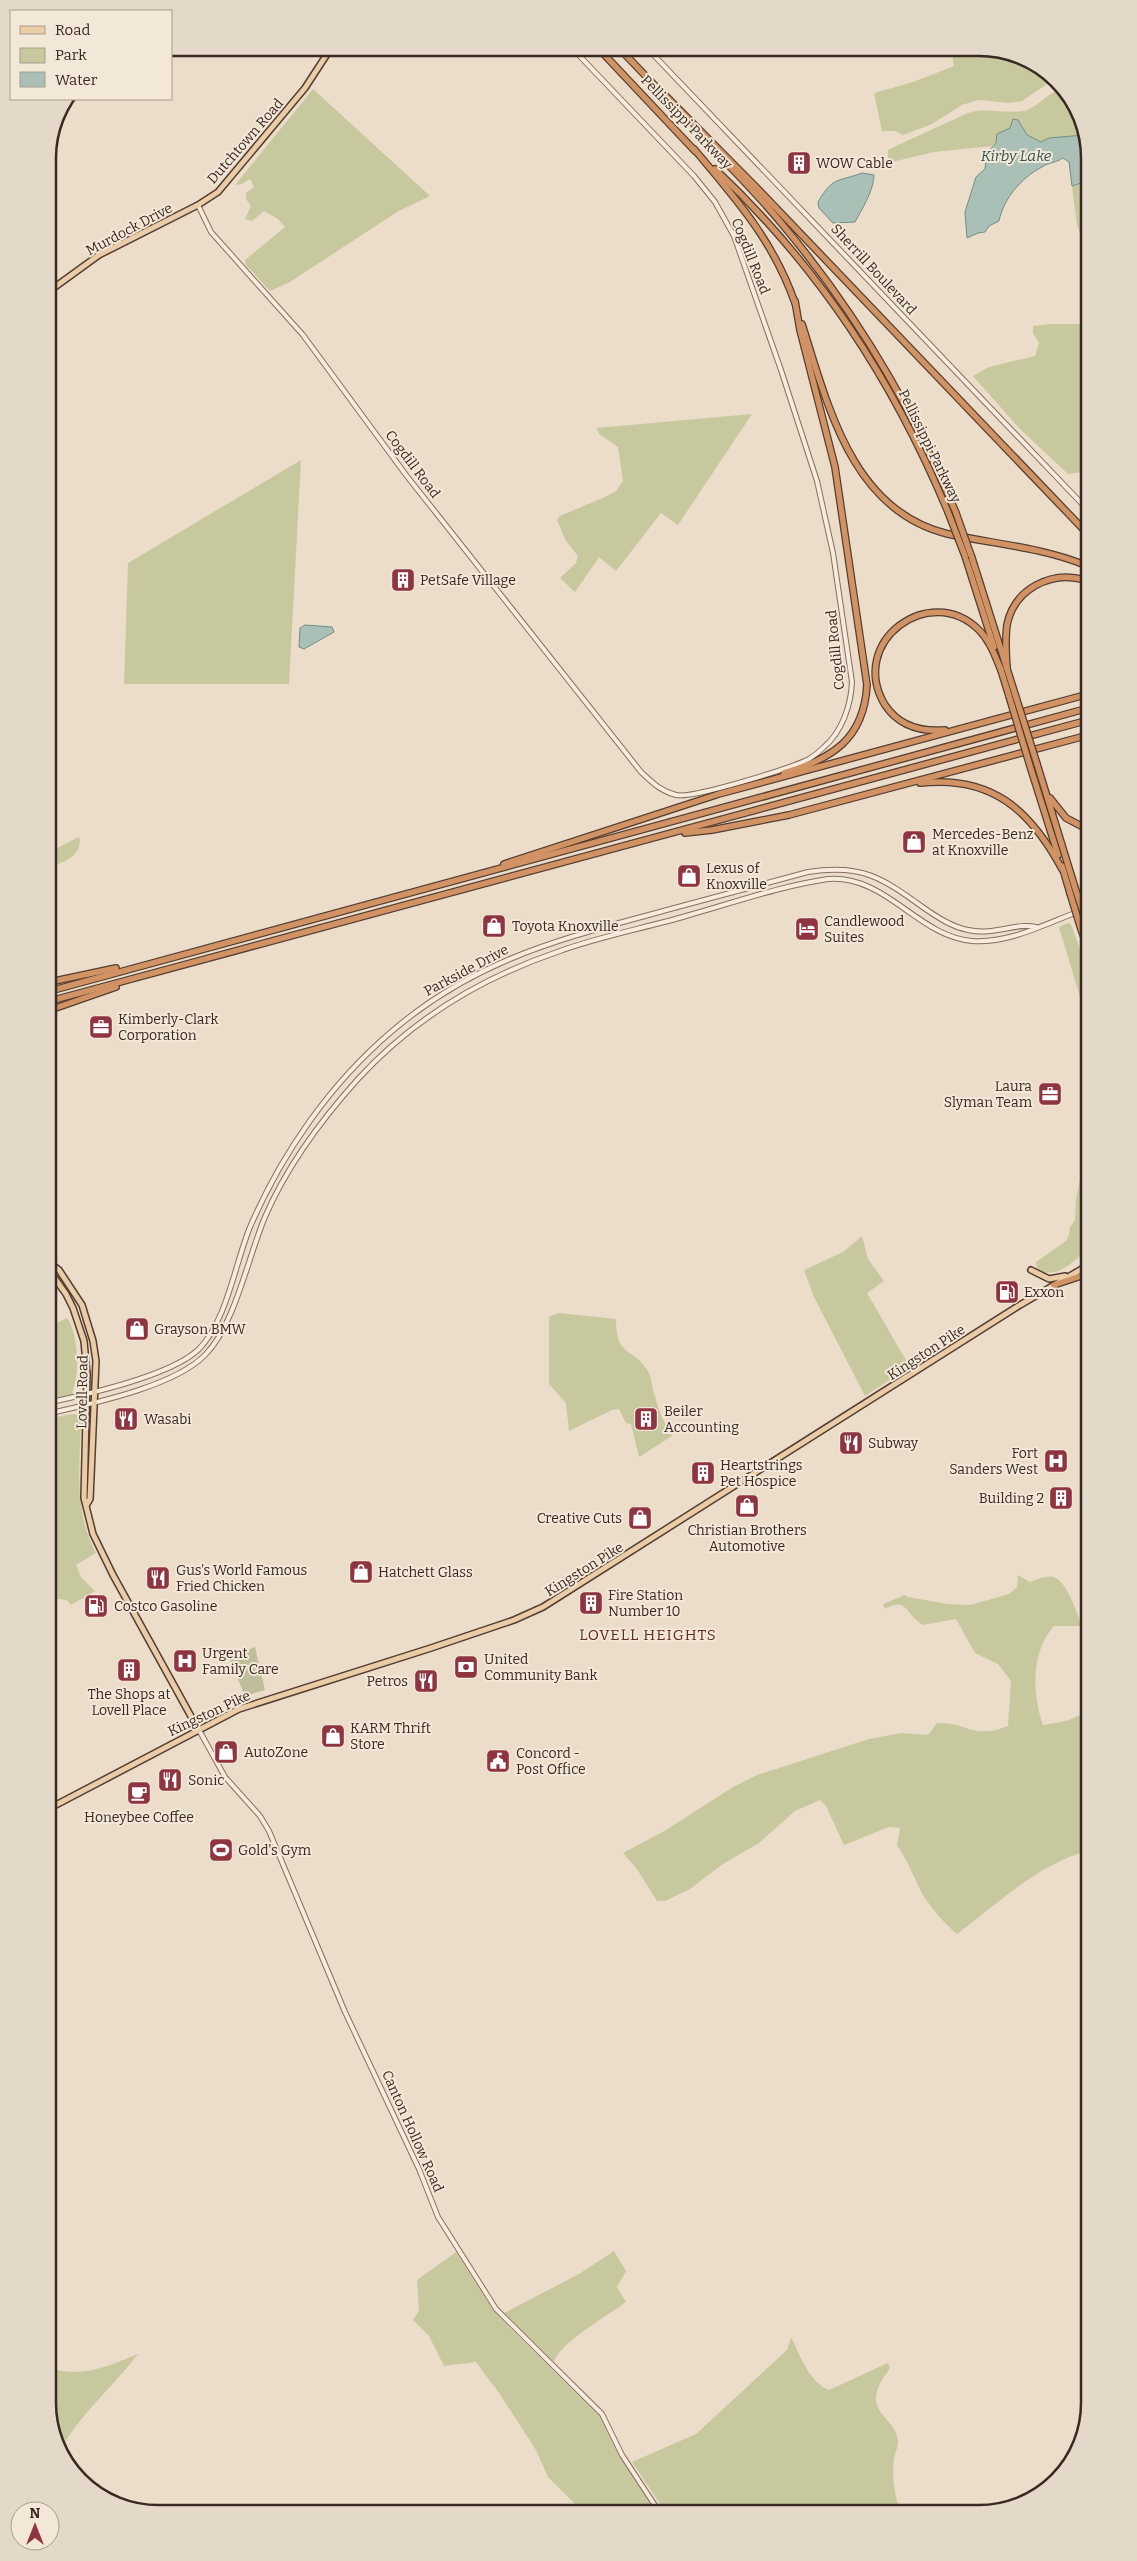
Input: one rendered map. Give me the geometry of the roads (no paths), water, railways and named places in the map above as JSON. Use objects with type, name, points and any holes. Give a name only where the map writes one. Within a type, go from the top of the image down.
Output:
[{"type":"highway","name":"Pellissippi Parkway","points":[[606,56],[803,263],[840,312],[874,363],[904,417],[948,512],[1004,669]]},
{"type":"highway","name":"Pellissippi Parkway","points":[[627,56],[766,205],[835,292],[892,382],[921,436],[956,514],[972,558],[1062,869],[1081,910]]},
{"type":"highway","points":[[658,89],[756,187],[1081,527]]},
{"type":"highway","points":[[694,149],[734,196],[762,233],[782,270],[795,301],[845,445],[862,476],[885,501],[909,518],[941,532],[1028,548],[1081,564]]},
{"type":"highway","points":[[446,883],[807,766],[824,758],[848,738],[858,724],[865,706],[866,666],[838,484],[795,301]]},
{"type":"highway","points":[[1004,669],[1007,625],[1012,611],[1021,597],[1035,586],[1057,577],[1081,580]]},
{"type":"highway","points":[[960,728],[933,731],[920,729],[903,722],[887,708],[878,689],[875,672],[881,647],[887,636],[902,623],[914,617],[932,614],[951,615],[965,620],[980,631],[989,642],[1004,669]]},
{"type":"highway","points":[[690,803],[1081,694]]},
{"type":"highway","points":[[56,989],[140,964],[446,883],[1081,710]]},
{"type":"highway","points":[[56,999],[1081,723]]},
{"type":"highway","points":[[670,834],[712,830],[761,821],[1081,737]]},
{"type":"highway","name":"Pellissippi Parkway","points":[[1033,765],[1044,787],[1081,928]]},
{"type":"highway","points":[[903,785],[952,782],[974,787],[997,796],[1018,809],[1036,826],[1062,869]]},
{"type":"highway","points":[[1044,787],[1063,815],[1074,824],[1081,827]]},
{"type":"highway","points":[[56,981],[140,964]]},
{"type":"highway","points":[[56,1008],[155,974]]},
{"type":"highway","points":[[1054,1285],[1081,1276]]},
{"type":"main road","name":"Dutchtown Road","points":[[198,205],[218,192],[255,150],[305,88],[326,56]]},
{"type":"main road","name":"Murdock Drive","points":[[56,286],[99,255],[198,205]]},
{"type":"main road","name":"Lovell Road","points":[[56,1266],[71,1285],[82,1305],[93,1341],[96,1361],[90,1498],[87,1504]]},
{"type":"main road","name":"Kingston Pike","points":[[56,1805],[198,1729],[248,1706],[431,1648],[514,1620],[543,1608],[1081,1268]]},
{"type":"main road","points":[[1031,1270],[1049,1279],[1070,1275]]},
{"type":"main road","name":"Lovell Road","points":[[56,1281],[66,1294],[73,1308],[84,1341],[87,1394],[83,1471],[84,1498],[93,1534],[198,1729]]},
{"type":"main road","points":[[73,1308],[82,1305]]},
{"type":"street","name":"Cogdill Road","points":[[198,205],[211,232],[256,280],[322,358],[406,475],[641,772],[658,789],[678,795],[700,792],[781,770],[810,758],[826,746],[847,711],[852,682],[833,553],[823,506],[805,441],[742,256],[728,224],[704,188],[580,56]]},
{"type":"street","name":"Sherrill Boulevard","points":[[655,56],[1081,504]]},
{"type":"street","name":"Parkside Drive","points":[[56,1401],[95,1392],[163,1370],[178,1363],[199,1349],[213,1330],[243,1243],[279,1168],[304,1128],[349,1072],[390,1033],[432,999],[500,962],[558,939],[805,873],[829,869],[874,875],[936,916],[967,930],[997,932],[1028,924],[1036,926]]},
{"type":"street","name":"Parkside Drive","points":[[56,1412],[94,1403],[169,1378],[200,1360],[221,1335],[267,1214],[314,1135],[358,1079],[398,1041],[439,1008],[512,969],[562,950],[805,883],[828,879],[849,880],[870,886],[949,936],[972,941],[995,941],[1081,911]]},
{"type":"street","points":[[163,1370],[169,1378]]},
{"type":"street","name":"Canton Hollow Road","points":[[198,1729],[225,1777],[260,1816],[269,1830],[342,2003],[420,2169],[438,2217],[496,2309],[602,2414],[622,2455],[655,2505]]},
{"type":"water","name":"Kirby Lake","points":[[1013,119],[1018,120],[1027,135],[1041,142],[1049,138],[1078,136],[1081,152],[1081,183],[1072,186],[1069,162],[1063,158],[1045,165],[1027,177],[1014,190],[1005,204],[999,221],[989,226],[985,232],[967,238],[965,212],[976,177],[985,169],[987,153],[996,143],[997,134],[1010,128]]},
{"type":"water","points":[[862,173],[874,175],[872,187],[855,222],[833,223],[819,208],[818,202],[832,184],[841,179]]},
{"type":"water","points":[[305,625],[332,627],[334,632],[304,649],[299,647],[300,628]]},
{"type":"place","name":"WOW Cable","points":[[799,163]]},
{"type":"place","name":"PetSafe Village","points":[[403,580]]},
{"type":"place","name":"Mercedes-Benz at Knoxville","points":[[914,842]]},
{"type":"place","name":"Lexus of Knoxville","points":[[689,876]]},
{"type":"place","name":"Toyota Knoxville","points":[[494,926]]},
{"type":"place","name":"Candlewood Suites","points":[[807,929]]},
{"type":"place","name":"Kimberly-Clark Corporation","points":[[101,1027]]},
{"type":"place","name":"Laura Slyman Team","points":[[1050,1094]]},
{"type":"place","name":"Exxon","points":[[1007,1292]]},
{"type":"place","name":"Grayson BMW","points":[[137,1329]]},
{"type":"place","name":"Wasabi","points":[[126,1419]]},
{"type":"place","name":"Beiler Accounting","points":[[646,1419]]},
{"type":"place","name":"Subway","points":[[851,1443]]},
{"type":"place","name":"Fort Sanders West","points":[[1056,1461]]},
{"type":"place","name":"Heartstrings Pet Hospice","points":[[703,1473]]},
{"type":"place","name":"Building 2","points":[[1061,1498]]},
{"type":"place","name":"Christian Brothers Automotive","points":[[747,1506]]},
{"type":"place","name":"Creative Cuts","points":[[640,1518]]},
{"type":"place","name":"Hatchett Glass","points":[[361,1572]]},
{"type":"place","name":"Gus's World Famous Fried Chicken","points":[[158,1578]]},
{"type":"place","name":"Fire Station Number 10","points":[[591,1603]]},
{"type":"place","name":"Costco Gasoline","points":[[96,1606]]},
{"type":"place","name":"Urgent Family Care","points":[[185,1661]]},
{"type":"place","name":"United Community Bank","points":[[466,1667]]},
{"type":"place","name":"The Shops at Lovell Place","points":[[129,1670]]},
{"type":"place","name":"Petros","points":[[426,1681]]},
{"type":"place","name":"KARM Thrift Store","points":[[333,1736]]},
{"type":"place","name":"AutoZone","points":[[226,1752]]},
{"type":"place","name":"Concord - Post Office","points":[[498,1761]]},
{"type":"place","name":"Sonic","points":[[170,1780]]},
{"type":"place","name":"Honeybee Coffee","points":[[139,1793]]},
{"type":"place","name":"Gold's Gym","points":[[221,1850]]},
{"type":"district","name":"LOVELL HEIGHTS","points":[[648,1635]]}]
